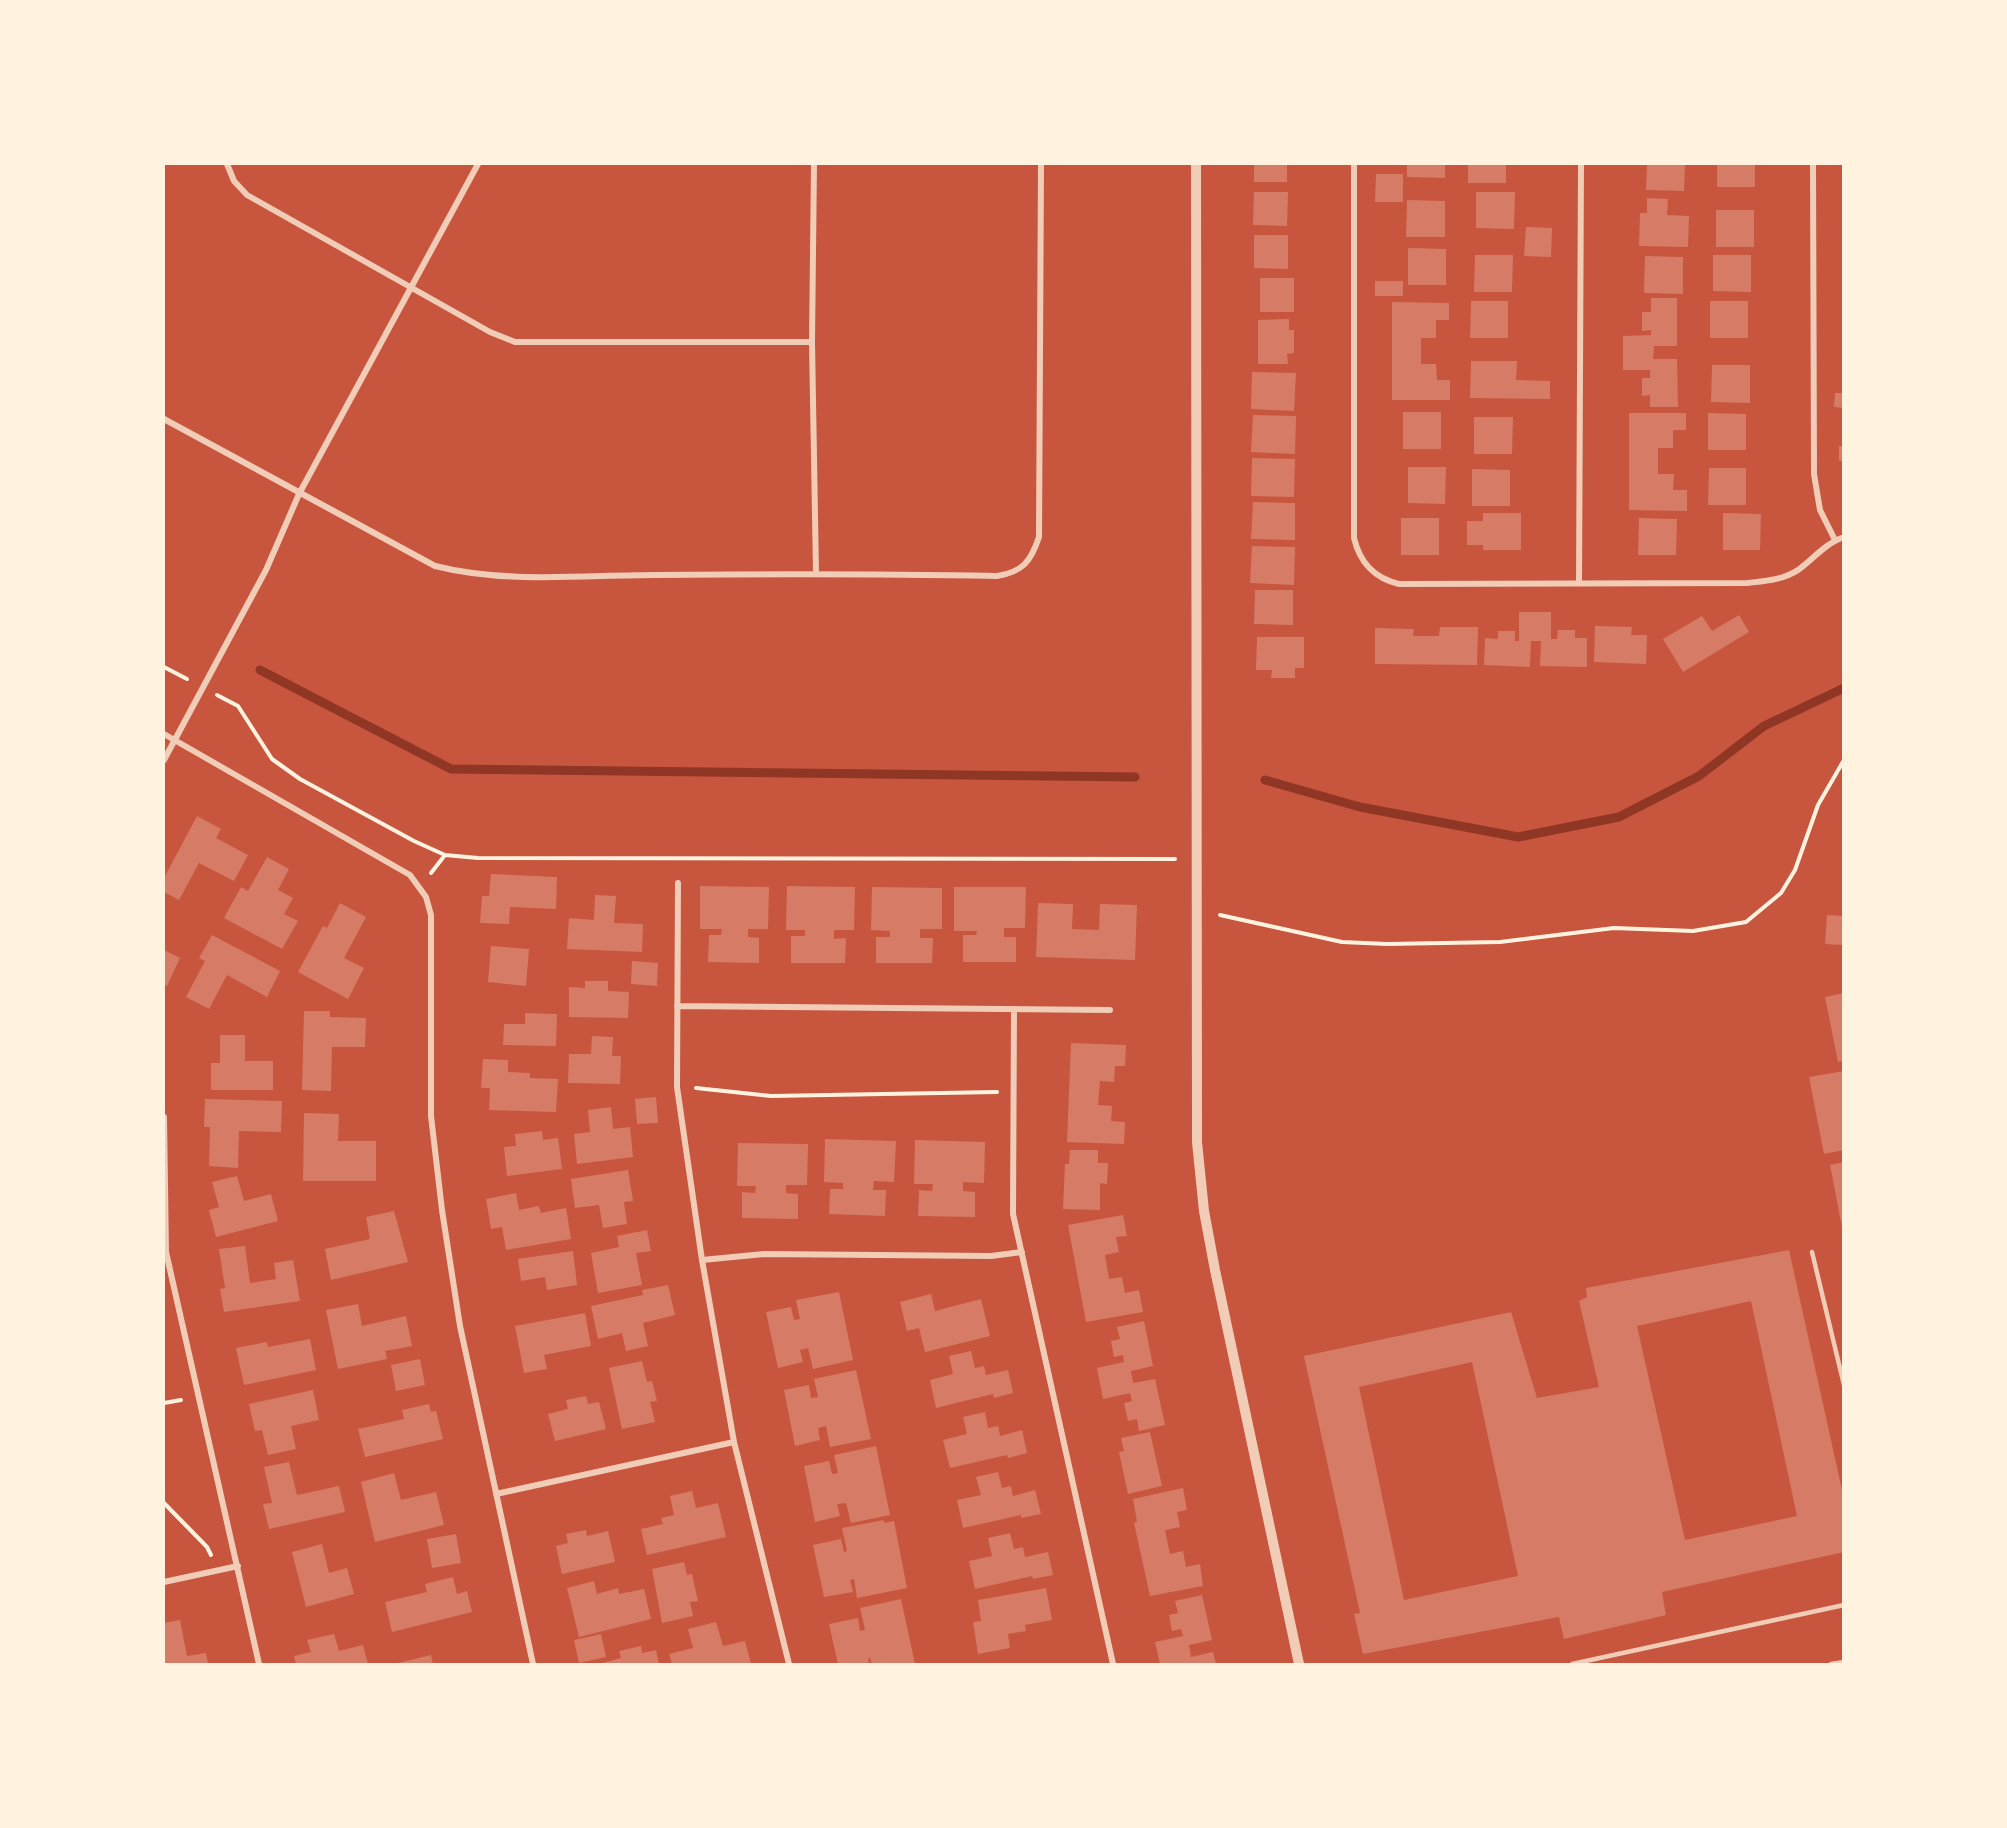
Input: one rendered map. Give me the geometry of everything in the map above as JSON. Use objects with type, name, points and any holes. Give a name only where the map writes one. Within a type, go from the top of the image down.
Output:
[{"type":"street","points":[[226,164],[234,181],[247,195],[409,288],[490,332],[515,342],[812,342]]},
{"type":"street","points":[[164,760],[267,570],[298,494],[478,164]]},
{"type":"street","points":[[814,164],[812,342],[816,573]]},
{"type":"street","points":[[164,419],[298,494],[435,566],[459,572],[511,576],[816,573],[997,576],[1013,574],[1026,563],[1034,552],[1039,537],[1041,164]]},
{"type":"street","points":[[1196,164],[1197,1142],[1211,1250],[1299,1665]]},
{"type":"street","points":[[1354,164],[1354,538],[1363,561],[1374,573],[1399,584],[1748,583],[1776,580],[1796,571],[1834,540],[1844,537]]},
{"type":"street","points":[[1579,583],[1581,164]]},
{"type":"street","points":[[1813,164],[1814,474],[1820,510],[1834,540]]},
{"type":"street","points":[[164,734],[410,874],[420,886],[431,915],[431,1116],[442,1210],[460,1326],[533,1665]]},
{"type":"street","points":[[678,883],[677,1088],[702,1260],[734,1442],[789,1665]]},
{"type":"street","points":[[677,1006],[1110,1010]]},
{"type":"street","points":[[1014,1009],[1013,1214],[1112,1664]]},
{"type":"street","points":[[164,1117],[165,1252],[259,1665]]},
{"type":"street","points":[[702,1260],[764,1254],[991,1256],[1022,1252]]},
{"type":"street","points":[[496,1494],[734,1442]]},
{"type":"street","points":[[164,1582],[238,1566]]},
{"type":"lane","points":[[1812,1252],[1844,1385]]},
{"type":"lane","points":[[1572,1665],[1844,1605]]},
{"type":"lane","points":[[1831,1665],[1844,1662]]},
{"type":"path","points":[[164,667],[238,706],[272,759],[300,779],[414,841],[445,855],[478,858],[1175,860]]},
{"type":"path","points":[[1220,915],[1342,942],[1387,944],[1500,942],[1614,928],[1693,931],[1746,922],[1781,892],[1795,870],[1818,805],[1844,760]]},
{"type":"path","points":[[420,886],[445,855]]},
{"type":"path","points":[[677,1088],[714,1089],[771,1096],[1014,1091]]},
{"type":"path","points":[[164,1503],[207,1547],[218,1570]]},
{"type":"building","points":[[1254,164],[1287,164],[1287,182],[1254,182]]},
{"type":"building","points":[[1407,164],[1445,164],[1445,178],[1407,177]]},
{"type":"building","points":[[1468,164],[1506,164],[1506,183],[1468,183]]},
{"type":"building","points":[[1647,164],[1685,164],[1684,191],[1646,190]]},
{"type":"building","points":[[1717,164],[1755,164],[1755,187],[1717,187]]},
{"type":"building","points":[[1376,174],[1403,174],[1403,202],[1375,202]]},
{"type":"building","points":[[1254,192],[1288,192],[1287,226],[1253,225]]},
{"type":"building","points":[[1476,192],[1515,192],[1514,229],[1476,228]]},
{"type":"building","points":[[1647,198],[1668,199],[1667,215],[1689,216],[1688,247],[1639,246],[1640,213],[1647,213]]},
{"type":"building","points":[[1407,200],[1445,201],[1445,237],[1406,237]]},
{"type":"building","points":[[1716,210],[1754,210],[1754,247],[1716,247]]},
{"type":"building","points":[[1526,227],[1552,228],[1551,257],[1524,256]]},
{"type":"building","points":[[1254,235],[1288,235],[1288,269],[1254,268]]},
{"type":"building","points":[[1408,248],[1446,249],[1446,285],[1408,285]]},
{"type":"building","points":[[1475,255],[1513,255],[1512,292],[1474,292]]},
{"type":"building","points":[[1713,255],[1751,255],[1751,292],[1713,291]]},
{"type":"building","points":[[1645,256],[1683,257],[1683,294],[1644,293]]},
{"type":"building","points":[[1260,278],[1294,278],[1294,312],[1260,312]]},
{"type":"building","points":[[1375,281],[1403,281],[1403,296],[1375,296]]},
{"type":"building","points":[[1651,298],[1677,298],[1677,346],[1654,346],[1653,359],[1677,359],[1678,407],[1650,407],[1650,395],[1642,396],[1642,378],[1650,378],[1650,370],[1623,370],[1623,336],[1651,335],[1651,330],[1642,331],[1642,312],[1651,312]]},
{"type":"building","points":[[1471,301],[1508,301],[1508,338],[1470,338]]},
{"type":"building","points":[[1710,301],[1748,301],[1748,338],[1710,338]]},
{"type":"building","points":[[1392,302],[1449,303],[1449,320],[1436,320],[1436,338],[1421,338],[1421,364],[1436,364],[1437,380],[1450,380],[1450,400],[1392,400]]},
{"type":"building","points":[[1289,319],[1289,330],[1294,330],[1294,353],[1287,354],[1288,364],[1258,364],[1258,320]]},
{"type":"building","points":[[1471,361],[1517,361],[1516,380],[1550,381],[1550,399],[1470,398]]},
{"type":"building","points":[[1712,365],[1750,365],[1750,403],[1711,402]]},
{"type":"building","points":[[1252,372],[1296,373],[1294,411],[1251,409]]},
{"type":"building","points":[[1835,393],[1844,393],[1844,408],[1834,407]]},
{"type":"building","points":[[1403,412],[1441,412],[1441,449],[1403,449]]},
{"type":"building","points":[[1629,413],[1686,413],[1686,430],[1673,430],[1673,448],[1658,448],[1658,474],[1674,474],[1673,490],[1687,490],[1687,511],[1629,510]]},
{"type":"building","points":[[1708,413],[1746,414],[1746,450],[1708,450]]},
{"type":"building","points":[[1253,415],[1296,416],[1295,454],[1251,452]]},
{"type":"building","points":[[1474,417],[1513,417],[1512,454],[1474,454]]},
{"type":"building","points":[[1839,446],[1844,446],[1844,461],[1839,461]]},
{"type":"building","points":[[1252,458],[1295,459],[1294,497],[1251,496]]},
{"type":"building","points":[[1408,467],[1446,467],[1445,504],[1408,503]]},
{"type":"building","points":[[1709,468],[1746,468],[1746,505],[1708,505]]},
{"type":"building","points":[[1472,469],[1510,470],[1510,506],[1472,506]]},
{"type":"building","points":[[1253,502],[1295,503],[1295,540],[1251,539]]},
{"type":"building","points":[[1483,513],[1521,513],[1521,550],[1483,550],[1483,545],[1467,545],[1467,521],[1483,521]]},
{"type":"building","points":[[1723,513],[1761,514],[1760,550],[1723,550]]},
{"type":"building","points":[[1401,518],[1439,518],[1439,555],[1401,555]]},
{"type":"building","points":[[1639,518],[1677,519],[1676,555],[1638,555]]},
{"type":"building","points":[[1252,546],[1295,547],[1294,585],[1250,583]]},
{"type":"building","points":[[1255,590],[1293,590],[1293,625],[1254,624]]},
{"type":"building","points":[[1519,612],[1551,612],[1551,639],[1557,639],[1558,630],[1575,630],[1575,638],[1587,638],[1587,667],[1540,666],[1541,641],[1531,641],[1530,667],[1484,665],[1485,638],[1498,639],[1498,631],[1515,631],[1515,641],[1519,641]]},
{"type":"building","points":[[1739,615],[1749,632],[1683,672],[1663,639],[1702,616],[1712,631]]},
{"type":"building","points":[[1595,626],[1632,627],[1631,635],[1647,635],[1646,664],[1594,662]]},
{"type":"building","points":[[1440,627],[1478,627],[1477,665],[1375,664],[1375,628],[1414,629],[1413,636],[1439,636]]},
{"type":"building","points":[[1257,637],[1304,637],[1304,668],[1295,668],[1295,678],[1271,678],[1272,670],[1256,670]]},
{"type":"building","points":[[197,816],[221,829],[216,838],[248,855],[234,881],[199,863],[179,900],[164,892],[164,878]]},
{"type":"building","points":[[267,857],[289,869],[278,890],[293,898],[284,914],[298,921],[282,949],[224,918],[241,887],[248,891]]},
{"type":"building","points":[[491,874],[557,877],[556,909],[510,907],[509,924],[480,923],[482,896],[489,896]]},
{"type":"building","points":[[700,886],[769,887],[768,929],[748,929],[748,937],[759,938],[759,963],[708,962],[709,935],[721,935],[722,929],[700,929]]},
{"type":"building","points":[[787,886],[855,887],[854,930],[834,930],[834,939],[846,938],[845,963],[791,963],[791,936],[805,936],[805,930],[786,930]]},
{"type":"building","points":[[872,887],[942,888],[942,929],[920,929],[920,938],[933,938],[932,963],[876,963],[876,937],[890,937],[890,931],[871,930]]},
{"type":"building","points":[[954,887],[1026,887],[1025,928],[1004,928],[1004,937],[1016,937],[1016,962],[963,962],[963,935],[976,935],[977,931],[954,931]]},
{"type":"building","points":[[595,895],[616,896],[614,923],[643,924],[642,952],[567,949],[569,918],[594,920]]},
{"type":"building","points":[[340,903],[366,917],[344,958],[364,968],[348,999],[298,972],[323,926],[327,928]]},
{"type":"building","points":[[1038,903],[1073,904],[1072,929],[1099,930],[1100,904],[1137,905],[1135,960],[1036,957]]},
{"type":"building","points":[[1827,915],[1844,916],[1844,945],[1825,944]]},
{"type":"building","points":[[212,935],[280,971],[267,997],[227,975],[209,1009],[186,997],[205,961],[199,958]]},
{"type":"building","points":[[491,946],[529,949],[526,986],[488,982]]},
{"type":"building","points":[[164,950],[180,958],[167,986],[164,984]]},
{"type":"building","points":[[632,961],[658,963],[657,986],[631,984]]},
{"type":"building","points":[[585,981],[608,981],[608,991],[629,992],[628,1018],[569,1017],[569,987],[585,988]]},
{"type":"building","points":[[1844,993],[1844,1061],[1838,1062],[1825,997]]},
{"type":"building","points":[[304,1011],[330,1011],[330,1017],[366,1018],[365,1047],[332,1047],[331,1091],[302,1090]]},
{"type":"building","points":[[525,1013],[557,1014],[556,1046],[503,1045],[504,1024],[525,1024]]},
{"type":"building","points":[[220,1035],[245,1035],[245,1061],[273,1061],[273,1090],[211,1090],[211,1063],[220,1063]]},
{"type":"building","points":[[592,1036],[613,1037],[612,1056],[621,1056],[620,1084],[568,1083],[569,1054],[591,1054]]},
{"type":"building","points":[[1071,1043],[1126,1045],[1125,1066],[1115,1066],[1114,1082],[1100,1081],[1098,1105],[1112,1106],[1111,1121],[1125,1122],[1124,1144],[1067,1142]]},
{"type":"building","points":[[483,1059],[508,1060],[508,1072],[530,1073],[530,1078],[558,1079],[556,1112],[489,1110],[490,1088],[481,1088]]},
{"type":"building","points":[[1844,1071],[1844,1150],[1824,1154],[1809,1077]]},
{"type":"building","points":[[656,1097],[658,1123],[637,1124],[635,1099]]},
{"type":"building","points":[[205,1099],[282,1101],[281,1132],[239,1131],[238,1168],[209,1166],[210,1127],[204,1127]]},
{"type":"building","points":[[611,1107],[613,1129],[630,1127],[633,1157],[577,1164],[574,1134],[590,1132],[588,1110]]},
{"type":"building","points":[[304,1113],[339,1114],[338,1141],[376,1141],[376,1181],[303,1181]]},
{"type":"building","points":[[542,1131],[543,1140],[558,1138],[562,1169],[507,1176],[504,1147],[516,1146],[515,1134]]},
{"type":"building","points":[[825,1139],[896,1141],[894,1182],[874,1181],[873,1190],[886,1190],[885,1216],[829,1214],[830,1189],[843,1189],[843,1183],[824,1182]]},
{"type":"building","points":[[915,1140],[985,1142],[984,1183],[963,1182],[963,1191],[975,1192],[975,1217],[918,1216],[919,1190],[932,1191],[933,1184],[914,1184]]},
{"type":"building","points":[[738,1143],[808,1144],[807,1185],[786,1185],[786,1193],[798,1194],[798,1219],[742,1218],[742,1192],[755,1193],[756,1186],[737,1186]]},
{"type":"building","points":[[1070,1150],[1098,1150],[1098,1163],[1108,1163],[1107,1184],[1100,1183],[1100,1210],[1063,1209],[1065,1164],[1069,1164]]},
{"type":"building","points":[[1844,1162],[1844,1226],[1842,1227],[1830,1165]]},
{"type":"building","points":[[628,1170],[633,1201],[624,1202],[627,1224],[603,1228],[599,1205],[575,1208],[571,1179]]},
{"type":"building","points":[[237,1176],[244,1201],[271,1194],[278,1221],[216,1237],[209,1210],[219,1207],[212,1182]]},
{"type":"building","points":[[516,1193],[519,1210],[539,1206],[541,1213],[566,1208],[571,1239],[506,1250],[502,1227],[491,1229],[486,1199]]},
{"type":"building","points":[[394,1211],[408,1262],[331,1280],[325,1249],[370,1239],[366,1217]]},
{"type":"building","points":[[1123,1215],[1127,1236],[1116,1237],[1119,1252],[1105,1255],[1109,1279],[1122,1277],[1125,1293],[1139,1290],[1143,1312],[1086,1322],[1068,1225]]},
{"type":"building","points":[[647,1230],[651,1251],[636,1253],[642,1285],[598,1293],[591,1253],[619,1247],[617,1236]]},
{"type":"building","points":[[245,1246],[250,1283],[276,1279],[274,1263],[293,1260],[300,1301],[224,1312],[220,1289],[225,1288],[219,1249]]},
{"type":"building","points":[[1789,1250],[1844,1499],[1844,1552],[1662,1592],[1666,1615],[1564,1639],[1559,1617],[1363,1654],[1354,1614],[1360,1613],[1304,1356],[1511,1312],[1537,1398],[1599,1387],[1579,1301],[1587,1297],[1586,1288]],"holes":[[[1751,1301],[1797,1516],[1685,1540],[1637,1326]],[[1472,1362],[1518,1576],[1404,1600],[1359,1387]]]},
{"type":"building","points":[[573,1251],[577,1285],[547,1290],[545,1277],[521,1281],[518,1259]]},
{"type":"building","points":[[668,1285],[675,1315],[643,1323],[648,1346],[626,1351],[622,1333],[598,1339],[591,1306],[643,1295],[642,1290]]},
{"type":"building","points":[[839,1292],[853,1360],[813,1369],[808,1348],[800,1350],[803,1362],[778,1368],[766,1312],[791,1307],[794,1320],[800,1319],[796,1300]]},
{"type":"building","points":[[931,1294],[935,1311],[981,1299],[990,1336],[925,1352],[919,1328],[907,1331],[900,1302]]},
{"type":"building","points":[[358,1304],[362,1326],[406,1316],[412,1346],[385,1351],[387,1359],[338,1369],[326,1310]]},
{"type":"building","points":[[585,1313],[591,1346],[544,1355],[547,1369],[524,1373],[515,1326]]},
{"type":"building","points":[[1144,1321],[1153,1366],[1131,1371],[1133,1383],[1155,1379],[1165,1425],[1139,1431],[1137,1419],[1128,1421],[1124,1403],[1132,1401],[1130,1393],[1103,1399],[1097,1368],[1124,1362],[1123,1355],[1114,1357],[1111,1341],[1120,1339],[1117,1327]]},
{"type":"building","points":[[310,1339],[316,1370],[244,1385],[236,1348],[267,1342],[268,1347]]},
{"type":"building","points":[[971,1351],[975,1368],[984,1366],[986,1375],[1008,1370],[1013,1393],[994,1398],[993,1394],[936,1408],[930,1380],[953,1374],[949,1356]]},
{"type":"building","points":[[420,1359],[425,1385],[396,1391],[391,1365]]},
{"type":"building","points":[[642,1361],[647,1382],[652,1381],[657,1401],[650,1402],[655,1422],[622,1429],[609,1368]]},
{"type":"building","points":[[856,1370],[871,1439],[830,1447],[826,1426],[818,1428],[820,1440],[795,1446],[784,1390],[809,1385],[811,1398],[818,1397],[814,1379]]},
{"type":"building","points":[[313,1390],[319,1420],[291,1426],[296,1449],[268,1455],[262,1430],[255,1431],[249,1404]]},
{"type":"building","points":[[586,1396],[588,1404],[599,1402],[606,1429],[555,1441],[548,1414],[568,1409],[566,1400]]},
{"type":"building","points":[[429,1404],[431,1412],[436,1411],[443,1439],[365,1457],[358,1429],[404,1419],[402,1410]]},
{"type":"building","points":[[985,1412],[988,1428],[998,1426],[1000,1436],[1022,1430],[1027,1453],[1008,1458],[1007,1455],[950,1468],[943,1440],[967,1434],[963,1417]]},
{"type":"building","points":[[1150,1432],[1162,1486],[1128,1494],[1119,1452],[1124,1451],[1121,1438]]},
{"type":"building","points":[[876,1446],[890,1515],[851,1523],[846,1503],[837,1504],[840,1516],[815,1522],[804,1466],[829,1461],[832,1474],[838,1473],[834,1455]]},
{"type":"building","points":[[289,1462],[297,1495],[339,1486],[345,1512],[269,1529],[263,1504],[272,1503],[264,1467]]},
{"type":"building","points":[[998,1472],[1002,1488],[1011,1486],[1013,1496],[1035,1490],[1041,1514],[1021,1518],[1021,1515],[963,1528],[957,1500],[981,1495],[976,1477]]},
{"type":"building","points":[[394,1473],[401,1500],[436,1492],[444,1525],[375,1542],[361,1482]]},
{"type":"building","points":[[1183,1488],[1187,1510],[1177,1512],[1180,1527],[1165,1530],[1170,1554],[1183,1551],[1186,1567],[1200,1564],[1203,1586],[1150,1596],[1134,1523],[1137,1522],[1133,1499]]},
{"type":"building","points":[[692,1491],[696,1508],[718,1503],[726,1537],[647,1555],[641,1529],[663,1524],[661,1518],[674,1515],[670,1496]]},
{"type":"building","points":[[884,1520],[884,1523],[894,1521],[907,1588],[857,1598],[854,1579],[850,1580],[853,1592],[824,1597],[813,1545],[841,1539],[844,1552],[847,1551],[842,1528]]},
{"type":"building","points":[[586,1530],[587,1536],[608,1531],[615,1562],[562,1574],[556,1546],[568,1543],[566,1534]]},
{"type":"building","points":[[1010,1533],[1014,1549],[1023,1547],[1025,1557],[1048,1552],[1053,1575],[1033,1579],[1032,1576],[975,1589],[969,1561],[992,1556],[988,1538]]},
{"type":"building","points":[[456,1534],[461,1563],[432,1568],[427,1539]]},
{"type":"building","points":[[322,1544],[329,1573],[347,1568],[354,1594],[306,1607],[292,1552]]},
{"type":"building","points":[[684,1562],[687,1575],[692,1574],[698,1601],[690,1602],[693,1616],[662,1623],[652,1569]]},
{"type":"building","points":[[453,1577],[457,1594],[467,1591],[472,1612],[392,1632],[385,1602],[427,1592],[425,1584]]},
{"type":"building","points":[[594,1581],[597,1594],[618,1588],[619,1594],[644,1589],[651,1619],[579,1637],[567,1588]]},
{"type":"building","points":[[1046,1588],[1052,1620],[1025,1625],[1026,1631],[1008,1634],[1010,1648],[978,1654],[973,1622],[981,1621],[978,1600]]},
{"type":"building","points":[[1202,1595],[1212,1640],[1189,1645],[1191,1657],[1213,1652],[1216,1664],[1160,1664],[1155,1642],[1183,1636],[1181,1629],[1172,1631],[1169,1615],[1178,1613],[1175,1601]]},
{"type":"building","points":[[901,1599],[915,1664],[872,1664],[868,1658],[869,1664],[838,1664],[829,1624],[858,1618],[860,1631],[865,1630],[860,1608]]},
{"type":"building","points":[[180,1620],[187,1656],[206,1653],[208,1664],[164,1664],[164,1623]]},
{"type":"building","points":[[716,1622],[723,1646],[745,1641],[751,1664],[672,1664],[669,1654],[693,1648],[688,1629]]},
{"type":"building","points":[[334,1634],[339,1651],[363,1645],[368,1664],[296,1664],[294,1656],[311,1652],[307,1640]]},
{"type":"building","points":[[601,1634],[606,1657],[579,1663],[574,1640]]},
{"type":"building","points":[[641,1646],[642,1653],[656,1650],[659,1664],[599,1664],[621,1658],[619,1651]]},
{"type":"building","points":[[431,1655],[433,1664],[394,1664]]},
{"type":"waterway","points":[[260,670],[451,769],[1135,777]]},
{"type":"waterway","points":[[1265,780],[1360,807],[1518,837],[1619,817],[1699,776],[1764,726],[1844,688]]}]
